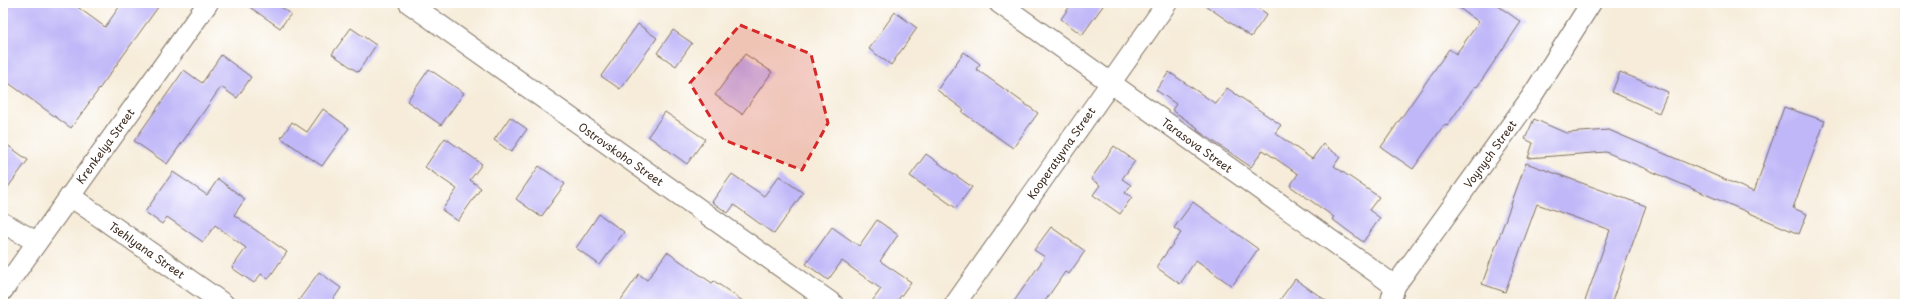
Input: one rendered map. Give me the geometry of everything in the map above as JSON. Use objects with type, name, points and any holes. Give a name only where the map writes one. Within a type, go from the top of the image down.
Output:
[{"type":"street","name":"Krenkelya Street","points":[[3,290],[208,3]]},
{"type":"street","name":"Ostrovskoho Street","points":[[409,3],[832,304]]},
{"type":"street","name":"Tarasova Street","points":[[999,3],[1111,83],[1392,295]]},
{"type":"street","name":"Kooperatyvna Street","points":[[955,304],[1167,3]]},
{"type":"street","name":"Voynych Street","points":[[1392,295],[1532,96],[1592,3]]},
{"type":"street","name":"Tsehlyana Street","points":[[70,196],[224,304]]},
{"type":"street","points":[[3,223],[37,242]]},
{"type":"highlighted area","points":[[740,25],[811,54],[828,123],[802,170],[724,140],[690,83]]},
{"type":"building","points":[[3,3],[72,3],[105,27],[122,3],[161,3],[71,128],[3,79]]},
{"type":"building","points":[[244,3],[275,3],[291,14],[280,28]]},
{"type":"building","points":[[1072,3],[1105,3],[1082,35],[1061,19]]},
{"type":"building","points":[[1202,3],[1251,3],[1267,14],[1251,37]]},
{"type":"building","points":[[1452,3],[1494,3],[1521,22],[1477,87],[1475,86],[1447,126],[1444,125],[1413,169],[1381,147],[1449,49],[1456,54],[1479,22]]},
{"type":"building","points":[[895,12],[917,28],[891,65],[869,49]]},
{"type":"building","points":[[638,24],[657,38],[620,89],[601,76]]},
{"type":"building","points":[[351,28],[376,45],[358,72],[332,54]]},
{"type":"building","points":[[673,30],[692,43],[676,66],[657,53]]},
{"type":"building","points":[[964,52],[980,64],[976,69],[1038,113],[1013,148],[962,112],[964,110],[937,90]]},
{"type":"building","points":[[745,54],[772,72],[742,114],[715,95]]},
{"type":"building","points":[[221,55],[251,77],[237,98],[221,87],[167,164],[134,141],[184,70],[202,83]]},
{"type":"building","points":[[429,69],[464,93],[441,125],[407,101]]},
{"type":"building","points":[[1169,72],[1216,104],[1227,88],[1281,125],[1275,133],[1312,159],[1323,144],[1340,157],[1334,166],[1379,197],[1369,210],[1380,218],[1363,242],[1332,219],[1334,217],[1290,186],[1298,174],[1263,150],[1251,167],[1197,130],[1198,128],[1172,110],[1176,104],[1156,90]]},
{"type":"building","points":[[1620,72],[1668,92],[1659,113],[1612,92]]},
{"type":"building","points":[[1784,107],[1825,121],[1793,208],[1807,214],[1799,234],[1606,152],[1528,158],[1533,143],[1525,139],[1534,119],[1566,133],[1609,130],[1754,192]]},
{"type":"building","points":[[323,109],[349,128],[322,166],[281,138],[292,122],[307,132]]},
{"type":"building","points":[[665,112],[705,139],[687,164],[648,136]]},
{"type":"building","points":[[510,117],[527,129],[511,152],[494,140]]},
{"type":"building","points":[[445,138],[482,164],[470,180],[481,188],[458,221],[442,210],[457,189],[425,167]]},
{"type":"building","points":[[3,142],[28,160],[3,194]]},
{"type":"building","points":[[1114,146],[1135,161],[1122,179],[1131,185],[1125,193],[1132,197],[1120,214],[1093,195],[1100,185],[1091,179]]},
{"type":"building","points":[[926,154],[972,187],[956,208],[910,176]]},
{"type":"building","points":[[1526,163],[1646,206],[1611,304],[1584,304],[1610,230],[1537,204],[1505,292],[1482,284]]},
{"type":"building","points":[[539,166],[565,184],[541,217],[516,199]]},
{"type":"building","points":[[173,172],[207,195],[218,179],[245,199],[234,215],[287,252],[268,279],[261,274],[254,283],[232,268],[246,248],[215,225],[203,242],[167,217],[162,224],[145,212]]},
{"type":"building","points":[[732,174],[764,196],[779,176],[803,193],[774,234],[734,205],[728,213],[712,202]]},
{"type":"building","points":[[1193,202],[1258,249],[1232,286],[1196,260],[1180,284],[1156,267],[1181,233],[1174,228]]},
{"type":"building","points":[[599,214],[624,232],[600,265],[576,248]]},
{"type":"building","points":[[877,220],[898,235],[880,261],[911,282],[895,304],[870,304],[881,289],[842,261],[828,280],[806,264],[832,227],[859,246]]},
{"type":"building","points":[[1051,227],[1085,251],[1069,274],[1065,272],[1043,304],[1012,304],[1045,257],[1034,250]]},
{"type":"building","points":[[667,252],[712,283],[714,281],[747,304],[618,304],[639,274],[647,280]]},
{"type":"building","points":[[319,272],[341,288],[330,304],[296,304]]},
{"type":"building","points":[[1295,279],[1331,304],[1277,304]]}]
